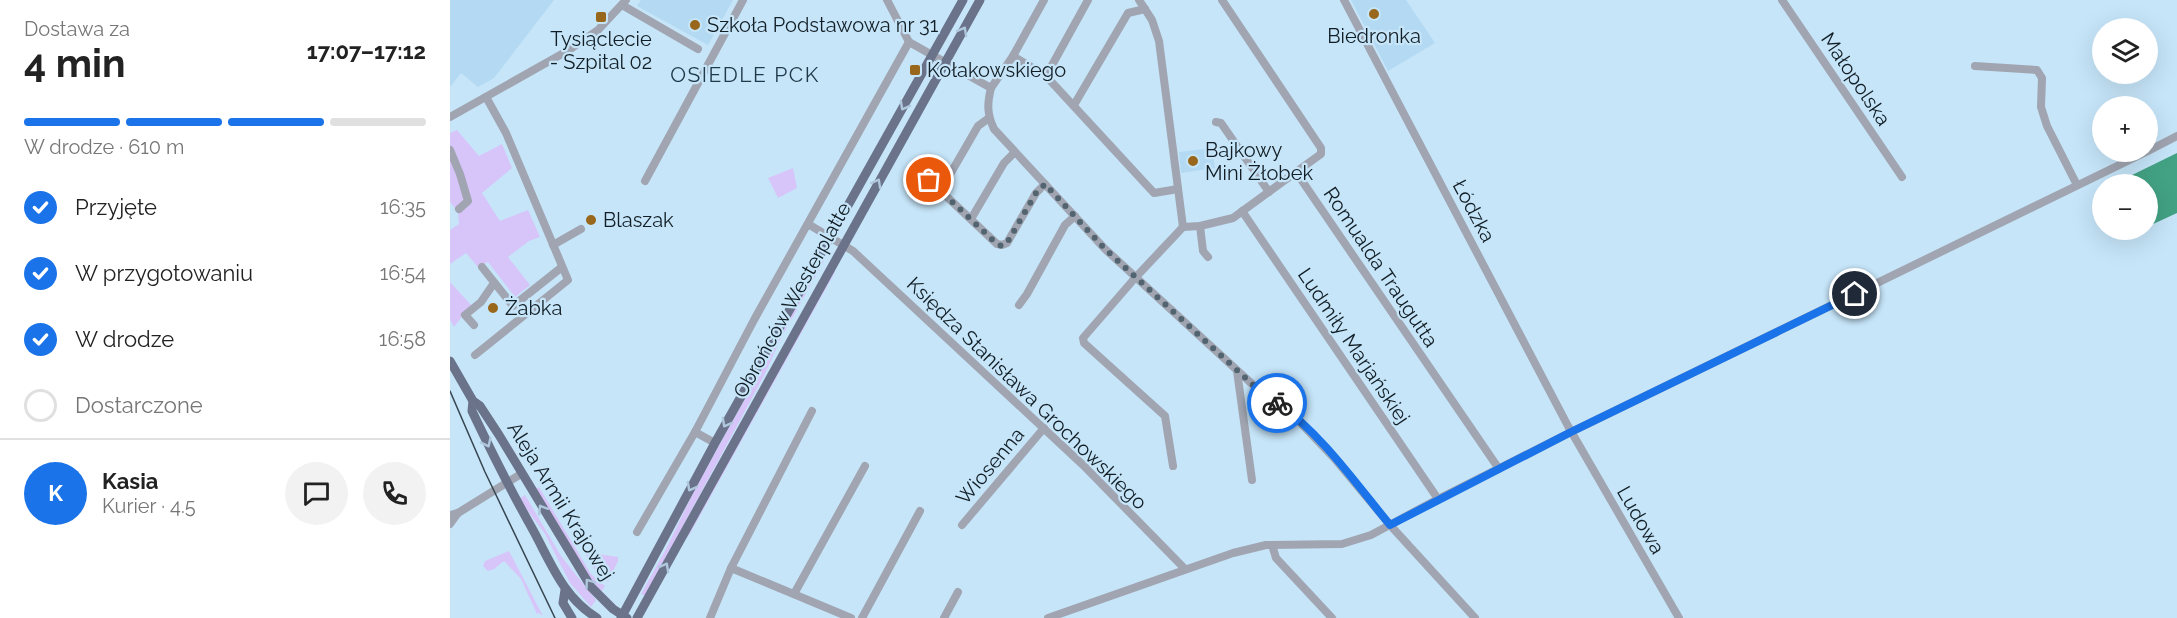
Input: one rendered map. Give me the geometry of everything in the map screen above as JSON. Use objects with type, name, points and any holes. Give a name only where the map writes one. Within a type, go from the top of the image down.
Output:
[{"type":"main road","name":"Obrońców Westerplatte","points":[[624,617],[715,443],[963,0]]},
{"type":"main road","name":"Obrońców Westerplatte","points":[[637,618],[980,0]]},
{"type":"main road","name":"Aleja Armii Krajowej","points":[[450,361],[591,587],[601,599],[624,617]]},
{"type":"main road","name":"Aleja Armii Krajowej","points":[[473,401],[472,411],[507,483],[565,590],[585,610],[597,618]]},
{"type":"main road","name":"Aleja Armii Krajowej","points":[[565,590],[563,603],[572,618]]},
{"type":"street","points":[[645,181],[743,0]]},
{"type":"street","points":[[887,0],[909,42],[991,88]]},
{"type":"street","points":[[1044,0],[1013,56],[991,88],[987,106],[994,129],[1136,278],[1263,394],[1290,412],[1334,458],[1390,525],[1475,618]]},
{"type":"street","points":[[1046,76],[1088,0]]},
{"type":"street","points":[[1139,0],[1152,20],[1159,41],[1183,227]]},
{"type":"street","points":[[1173,466],[1165,416],[1084,343],[1083,338],[1183,227],[1200,226],[1233,218],[1321,153],[1321,147],[1222,0]]},
{"type":"street","name":"Łódzka","points":[[1344,0],[1573,435]]},
{"type":"street","name":"Małopolska","points":[[1782,0],[1902,177]]},
{"type":"street","points":[[450,117],[569,50],[598,30],[624,2],[698,49]]},
{"type":"street","points":[[1074,105],[1128,13],[1145,9]]},
{"type":"street","points":[[637,532],[695,432],[909,42]]},
{"type":"street","points":[[1013,56],[1046,76],[1154,193],[1178,189]]},
{"type":"street","points":[[1975,66],[2037,70],[2040,73],[2042,78],[2041,107],[2047,126],[2078,185]]},
{"type":"street","points":[[475,355],[568,280],[506,133],[486,96]]},
{"type":"street","points":[[941,190],[978,126],[989,118]]},
{"type":"street","points":[[1215,122],[1221,123],[1269,192]]},
{"type":"street","points":[[2158,146],[2177,136]]},
{"type":"street","points":[[450,150],[468,201],[459,209]]},
{"type":"street","points":[[971,219],[1004,163],[1015,152]]},
{"type":"street","points":[[1048,618],[1233,553],[1272,545],[1342,544],[1357,541],[1438,499],[1573,435],[2125,162]]},
{"type":"street","name":"Romualda Traugutta","points":[[1296,172],[1499,469]]},
{"type":"street","points":[[929,180],[997,244],[1002,246],[1007,243],[1036,193],[1045,184]]},
{"type":"street","name":"Ludmiły Marjańskiej","points":[[1242,211],[1438,499]]},
{"type":"street","points":[[1019,305],[1065,225],[1075,216]]},
{"type":"street","name":"Księdza Stanisława Grochowskiego","points":[[808,224],[843,244],[1083,465],[1185,569]]},
{"type":"street","points":[[1200,226],[1203,251],[1208,257]]},
{"type":"street","points":[[553,245],[580,229]]},
{"type":"street","points":[[482,267],[513,306],[562,267]]},
{"type":"street","points":[[474,325],[465,315],[481,302],[494,283]]},
{"type":"street","points":[[1237,371],[1252,480]]},
{"type":"street","points":[[710,618],[731,568],[812,411]]},
{"type":"street","name":"Wiosenna","points":[[962,525],[1044,428]]},
{"type":"street","points":[[695,432],[715,443]]},
{"type":"street","name":"Ludowa","points":[[1573,435],[1679,618]]},
{"type":"street","points":[[794,594],[865,466]]},
{"type":"street","points":[[450,524],[454,514],[521,474]]},
{"type":"street","points":[[862,618],[920,511]]},
{"type":"street","points":[[1272,545],[1276,558],[1332,618]]},
{"type":"street","points":[[731,568],[851,618]]},
{"type":"street","points":[[944,618],[958,592]]},
{"type":"shaded area","points":[[450,0],[554,0],[494,78],[478,87],[461,73],[450,87]]},
{"type":"shaded area","name":"Szkoła Podstawowa nr 31","points":[[641,0],[733,0],[708,45],[637,6]]},
{"type":"shaded area","points":[[1351,0],[1406,0],[1435,43],[1388,71]]},
{"type":"shaded area","points":[[457,130],[479,156],[502,144],[512,168],[482,193],[500,221],[528,210],[540,237],[529,241],[508,257],[530,285],[515,297],[488,262],[478,267],[466,253],[450,264],[450,230],[459,224],[458,212],[450,202],[450,133]]},
{"type":"shaded area","points":[[1212,148],[1215,168],[1181,173],[1179,152]]},
{"type":"shaded area","points":[[2177,153],[2177,213],[2158,222],[2158,174],[2134,174]]},
{"type":"shaded area","points":[[793,168],[797,188],[778,198],[768,178]]},
{"type":"shaded area","points":[[822,260],[824,261],[780,340],[765,374],[645,596],[641,594],[695,489]]},
{"type":"shaded area","points":[[835,269],[835,272],[687,539],[691,526]]},
{"type":"shaded area","points":[[450,282],[471,305],[454,327],[450,320]]},
{"type":"shaded area","points":[[539,487],[591,574],[605,586],[601,592],[590,578],[536,489]]},
{"type":"shaded area","points":[[525,495],[561,556],[596,600],[591,607],[570,583],[545,534],[519,499]]},
{"type":"shaded area","points":[[509,551],[543,616],[537,614],[521,579],[504,561],[488,571],[483,566],[485,561]]},
{"type":"shaded area","points":[[584,552],[618,557],[608,582],[597,573]]},
{"type":"tram line","points":[[450,391],[485,472],[555,618]]},
{"type":"way so far","points":[[929,180],[997,244],[1002,246],[1007,243],[1036,193],[1045,184],[1105,249],[1263,394],[1277,403]]},
{"type":"place","name":"Biedronka","points":[[1374,14]]},
{"type":"place","name":"Tysiąclecie - Szpital 02","points":[[601,17]]},
{"type":"place","name":"Szkoła Podstawowa nr 31","points":[[695,25]]},
{"type":"place","name":"Kołakowskiego","points":[[915,70]]},
{"type":"place","name":"Bajkowy Mini Żłobek","points":[[1193,161]]},
{"type":"place","name":"Blaszak","points":[[591,220]]},
{"type":"place","name":"Żabka","points":[[493,308]]},
{"type":"district","name":"OSIEDLE PCK","points":[[745,75]]},
{"type":"route","points":[[1277,403],[1290,412],[1334,458],[1390,525],[1571,432],[1855,294]]}]
